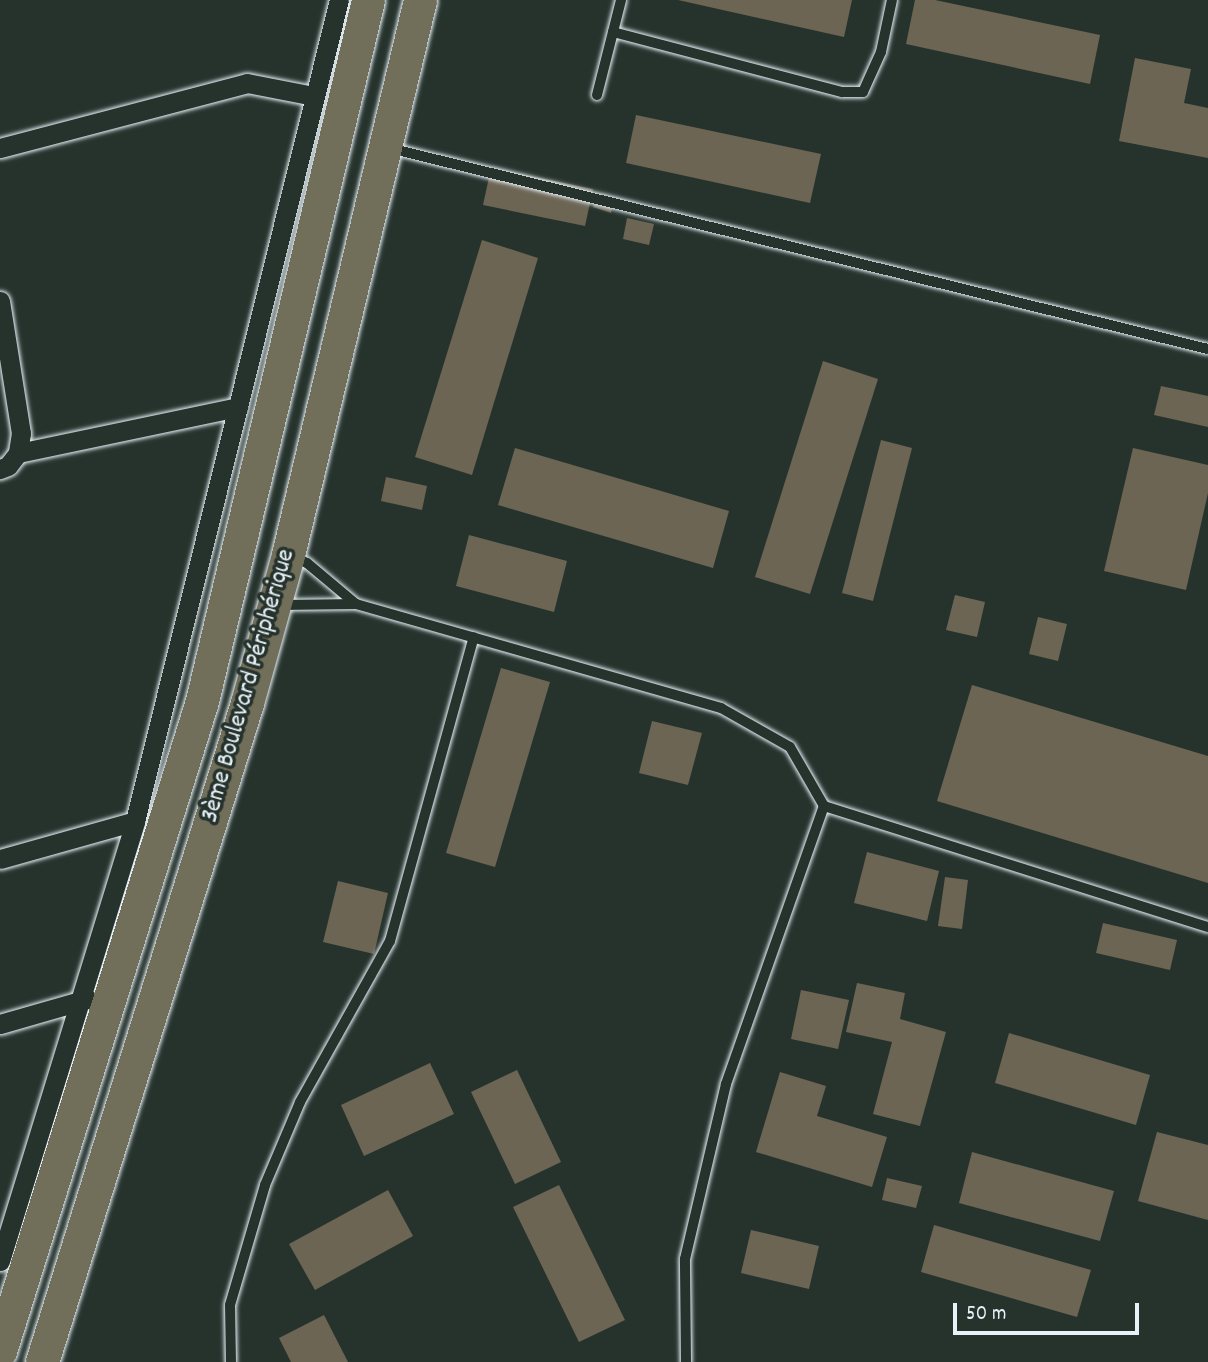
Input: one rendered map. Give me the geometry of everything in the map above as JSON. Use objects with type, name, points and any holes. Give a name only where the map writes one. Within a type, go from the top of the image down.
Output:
[{"type":"highway","name":"3ème Boulevard Périphérique","points":[[0,1351],[202,701],[368,0]]},
{"type":"highway","name":"3ème Boulevard Périphérique","points":[[42,1362],[247,703],[288,555],[420,0]]},
{"type":"street","points":[[0,1261],[135,821],[340,0]]},
{"type":"street","points":[[0,148],[247,83],[314,96]]},
{"type":"street","points":[[0,301],[6,373],[21,433],[18,453],[8,466],[0,469]]},
{"type":"street","points":[[18,453],[238,407]]},
{"type":"street","points":[[0,859],[135,821]]},
{"type":"street","points":[[0,1024],[111,992]]},
{"type":"lane","points":[[597,95],[621,0]]},
{"type":"lane","points":[[613,32],[842,92],[863,92],[881,51],[892,0]]},
{"type":"lane","points":[[385,147],[1208,349]]},
{"type":"lane","points":[[288,555],[307,563],[356,604]]},
{"type":"lane","points":[[273,606],[356,604],[721,708],[790,747],[824,806],[1208,927]]},
{"type":"lane","points":[[231,1362],[230,1305],[265,1185],[300,1102],[390,941],[474,637]]},
{"type":"lane","points":[[686,1362],[685,1259],[726,1084],[824,806]]},
{"type":"building","points":[[678,0],[852,0],[844,37]]},
{"type":"building","points":[[915,0],[935,0],[1100,35],[1090,84],[906,44]]},
{"type":"building","points":[[1135,58],[1191,69],[1184,103],[1208,108],[1208,158],[1119,141]]},
{"type":"building","points":[[636,115],[821,154],[810,203],[626,163]]},
{"type":"building","points":[[491,168],[593,189],[585,226],[483,205]]},
{"type":"building","points":[[597,196],[614,202],[611,213],[593,207]]},
{"type":"building","points":[[627,218],[654,224],[649,245],[623,239]]},
{"type":"building","points":[[482,240],[538,258],[472,475],[415,457]]},
{"type":"building","points":[[823,361],[878,379],[810,594],[755,577]]},
{"type":"building","points":[[1161,386],[1208,396],[1208,427],[1154,415]]},
{"type":"building","points":[[881,440],[912,448],[873,601],[842,593]]},
{"type":"building","points":[[515,448],[729,511],[713,568],[498,505]]},
{"type":"building","points":[[1133,448],[1208,465],[1208,493],[1186,590],[1104,571]]},
{"type":"building","points":[[386,477],[427,486],[422,510],[381,501]]},
{"type":"building","points":[[469,535],[567,561],[554,612],[456,586]]},
{"type":"building","points":[[955,595],[985,602],[977,637],[946,630]]},
{"type":"building","points":[[1038,617],[1067,624],[1058,661],[1029,654]]},
{"type":"building","points":[[501,668],[550,682],[495,867],[446,853]]},
{"type":"building","points":[[972,685],[1208,756],[1208,883],[937,801]]},
{"type":"building","points":[[652,721],[702,733],[688,785],[639,773]]},
{"type":"building","points":[[867,852],[939,871],[927,921],[854,903]]},
{"type":"building","points":[[945,877],[968,880],[962,929],[938,926]]},
{"type":"building","points":[[338,881],[388,893],[374,954],[323,942]]},
{"type":"building","points":[[1103,923],[1177,940],[1170,970],[1096,953]]},
{"type":"building","points":[[857,983],[905,993],[900,1019],[946,1032],[920,1126],[873,1114],[892,1042],[846,1032]]},
{"type":"building","points":[[801,990],[849,1000],[838,1049],[791,1039]]},
{"type":"building","points":[[1009,1033],[1150,1075],[1136,1125],[995,1083]]},
{"type":"building","points":[[430,1063],[454,1114],[364,1156],[341,1105]]},
{"type":"building","points":[[517,1070],[561,1162],[515,1184],[471,1092]]},
{"type":"building","points":[[780,1072],[826,1086],[817,1116],[887,1137],[872,1187],[756,1152]]},
{"type":"building","points":[[1157,1132],[1208,1145],[1208,1220],[1138,1201]]},
{"type":"building","points":[[972,1152],[1114,1191],[1100,1241],[959,1203]]},
{"type":"building","points":[[887,1178],[922,1186],[916,1208],[882,1200]]},
{"type":"building","points":[[559,1185],[625,1320],[579,1342],[513,1207]]},
{"type":"building","points":[[388,1190],[413,1236],[315,1290],[289,1244]]},
{"type":"building","points":[[934,1225],[1091,1270],[1077,1317],[921,1272]]},
{"type":"building","points":[[751,1230],[819,1246],[809,1289],[741,1273]]},
{"type":"building","points":[[324,1315],[348,1362],[291,1362],[279,1338]]}]
